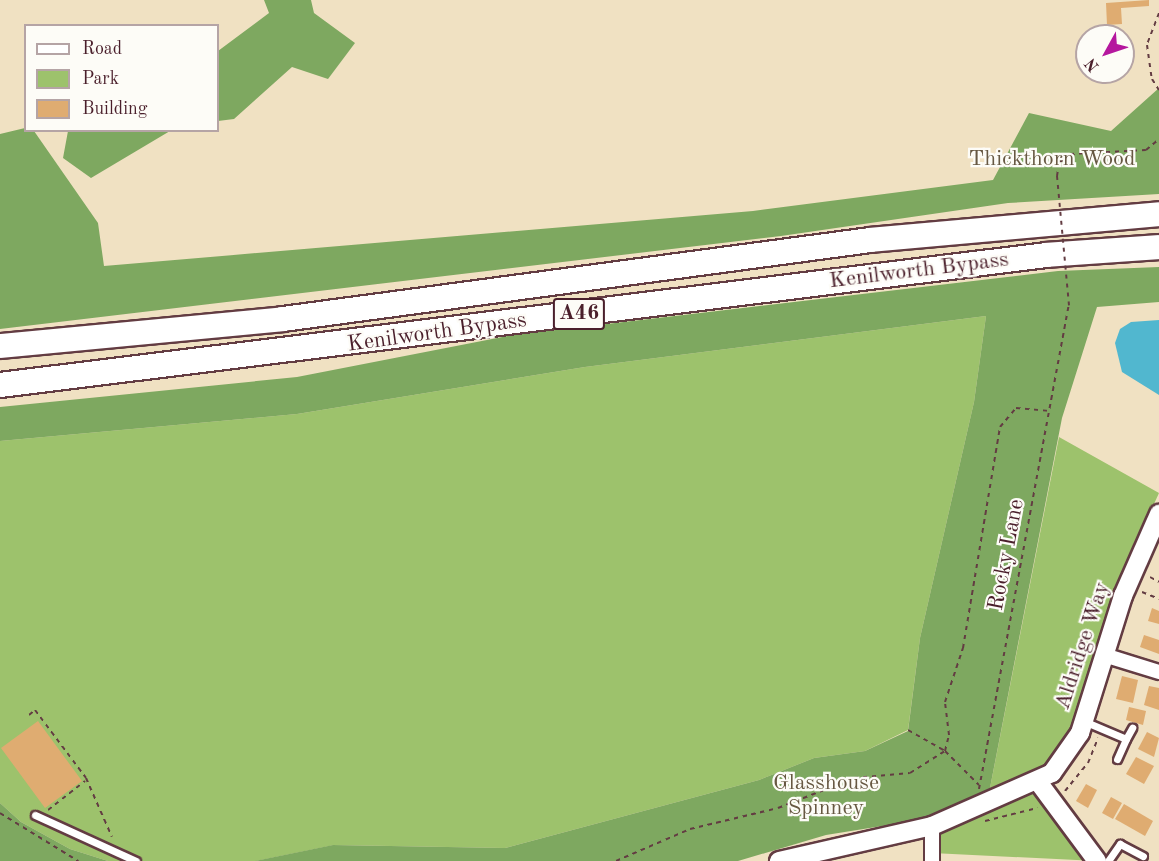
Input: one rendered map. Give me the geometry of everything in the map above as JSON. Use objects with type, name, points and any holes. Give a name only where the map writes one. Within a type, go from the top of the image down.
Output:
[{"type":"highway","name":"Kenilworth Bypass","points":[[0,346],[283,319],[870,240],[1159,214]]},
{"type":"highway","name":"Kenilworth Bypass","points":[[0,385],[1046,255],[1159,247]]},
{"type":"street","name":"Aldridge Way","points":[[779,861],[932,826],[1039,783],[1064,761],[1084,721],[1104,655],[1159,514]]},
{"type":"street","points":[[1104,655],[1159,672]]},
{"type":"street","points":[[1039,783],[1097,861]]},
{"type":"street","points":[[932,826],[932,861]]},
{"type":"lane","points":[[1084,721],[1126,739]]},
{"type":"lane","points":[[1117,759],[1132,728]]},
{"type":"lane","points":[[38,816],[118,850],[136,861]]},
{"type":"lane","points":[[1107,861],[1120,844],[1143,856]]},
{"type":"path","points":[[1159,13],[1147,45],[1152,79],[1159,90]]},
{"type":"path","name":"Rocky Lane","points":[[974,810],[1069,305],[1057,176],[1059,163],[1070,154],[1146,150],[1159,139]]},
{"type":"path","points":[[616,861],[690,828],[778,808],[854,778],[910,773],[945,751],[949,735],[945,702],[963,648],[1000,427],[1016,408],[1049,411]]},
{"type":"path","points":[[1147,576],[1159,582]]},
{"type":"path","points":[[1140,591],[1159,599]]},
{"type":"path","points":[[29,715],[35,710],[86,781],[118,850]]},
{"type":"path","points":[[908,730],[945,751],[980,785]]},
{"type":"path","points":[[38,816],[86,781]]},
{"type":"path","points":[[0,813],[78,861]]},
{"type":"green space","points":[[264,0],[311,0],[314,13],[355,43],[328,79],[292,67],[234,119],[219,121],[219,50],[269,13]]},
{"type":"green space","name":"Thickthorn Wood","points":[[1159,88],[1159,194],[1008,203],[781,236],[0,329],[0,134],[24,128],[24,132],[35,132],[98,223],[104,266],[753,211],[993,180],[1029,113],[1111,131]]},
{"type":"green space","points":[[68,132],[168,132],[91,178],[63,158]]},
{"type":"green space","name":"Glasshouse Spinney","points":[[1159,267],[1159,302],[1097,307],[1062,418],[989,793],[932,818],[826,835],[738,861],[255,861],[333,845],[505,848],[759,780],[814,758],[865,751],[908,731],[920,638],[974,402],[986,316],[585,367],[297,414],[0,441],[0,407],[297,377],[513,335],[1058,271]]},
{"type":"green space","points":[[986,316],[974,402],[920,638],[908,730],[865,751],[814,758],[759,780],[505,848],[334,845],[256,861],[108,861],[70,849],[21,822],[0,803],[0,441],[297,414],[585,367]]},
{"type":"green space","points":[[1059,437],[1159,493],[1127,563],[1068,741],[1044,768],[989,793]]},
{"type":"green space","points":[[1039,783],[1097,861],[932,853],[932,826]]},
{"type":"green space","points":[[0,803],[21,822],[70,849],[108,861],[0,861]]},
{"type":"water","points":[[1159,320],[1159,395],[1122,372],[1115,343],[1120,329],[1131,322]]},
{"type":"building","points":[[1149,0],[1149,6],[1121,8],[1122,24],[1107,24],[1106,3]]},
{"type":"building","points":[[1152,608],[1159,611],[1159,624],[1148,621]]},
{"type":"building","points":[[1144,635],[1159,640],[1159,654],[1140,647]]},
{"type":"building","points":[[1122,676],[1138,680],[1133,703],[1116,699]]},
{"type":"building","points":[[1149,686],[1159,688],[1159,710],[1144,705]]},
{"type":"building","points":[[1129,707],[1146,711],[1143,725],[1126,720]]},
{"type":"building","points":[[38,721],[82,781],[45,808],[1,748]]},
{"type":"building","points":[[1147,732],[1159,738],[1154,757],[1138,749]]},
{"type":"building","points":[[1136,757],[1154,766],[1144,784],[1126,774]]},
{"type":"building","points":[[1086,784],[1097,790],[1088,808],[1076,801]]},
{"type":"building","points":[[1111,797],[1122,803],[1113,819],[1102,813]]},
{"type":"building","points":[[1124,804],[1153,821],[1145,836],[1115,819]]}]
